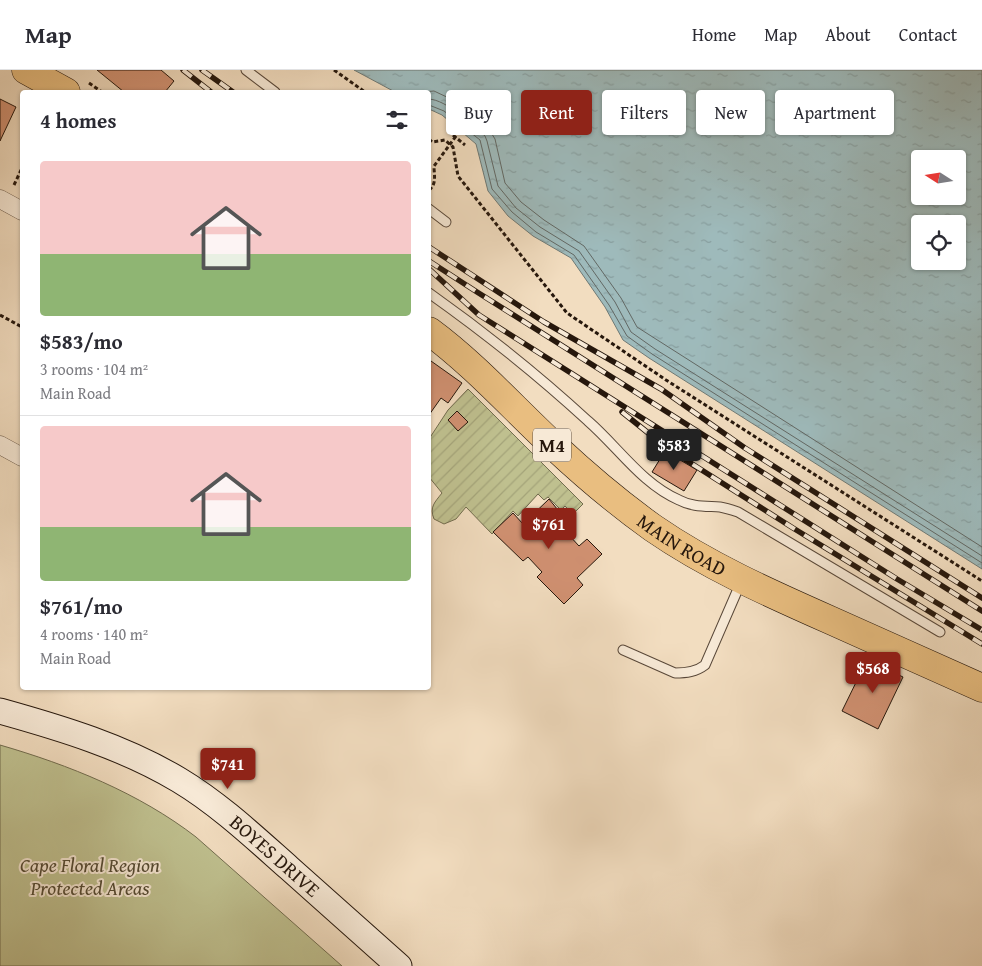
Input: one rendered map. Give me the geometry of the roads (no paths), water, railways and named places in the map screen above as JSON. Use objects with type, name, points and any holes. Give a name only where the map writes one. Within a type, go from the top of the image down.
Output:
[{"type":"main road","points":[[26,70],[62,90]]},
{"type":"main road","name":"MAIN ROAD","points":[[431,333],[464,359],[553,446],[653,528],[684,548],[774,596],[982,688]]},
{"type":"main road","name":"BOYES DRIVE","points":[[0,711],[48,724],[115,749],[153,766],[201,794],[256,838],[398,966]]},
{"type":"street","points":[[5,196],[20,209]]},
{"type":"street","points":[[0,445],[20,456]]},
{"type":"lane","points":[[246,70],[272,90]]},
{"type":"lane","points":[[431,211],[446,222]]},
{"type":"lane","points":[[431,294],[476,327],[575,409],[599,430],[651,484],[664,493],[692,505],[721,507],[738,512],[940,632]]},
{"type":"lane","points":[[624,650],[675,672],[683,673],[699,670],[705,665],[742,579]]},
{"type":"water","points":[[354,70],[982,70],[982,569],[623,340],[605,307],[571,258],[533,236],[508,216],[488,191],[476,144],[465,135],[511,135],[511,90],[446,90],[446,118],[431,110],[431,90],[391,90]]},
{"type":"railway","points":[[183,70],[208,90]]},
{"type":"railway","points":[[202,70],[230,90]]},
{"type":"railway","points":[[431,248],[544,322],[661,389],[745,448],[982,598]]},
{"type":"railway","points":[[431,262],[982,611]]},
{"type":"railway","points":[[431,271],[479,315],[897,579],[982,630]]},
{"type":"railway","points":[[622,412],[667,448],[982,644]]},
{"type":"park label","name":"Cape Floral Region Protected Areas","points":[[90,876]]}]
